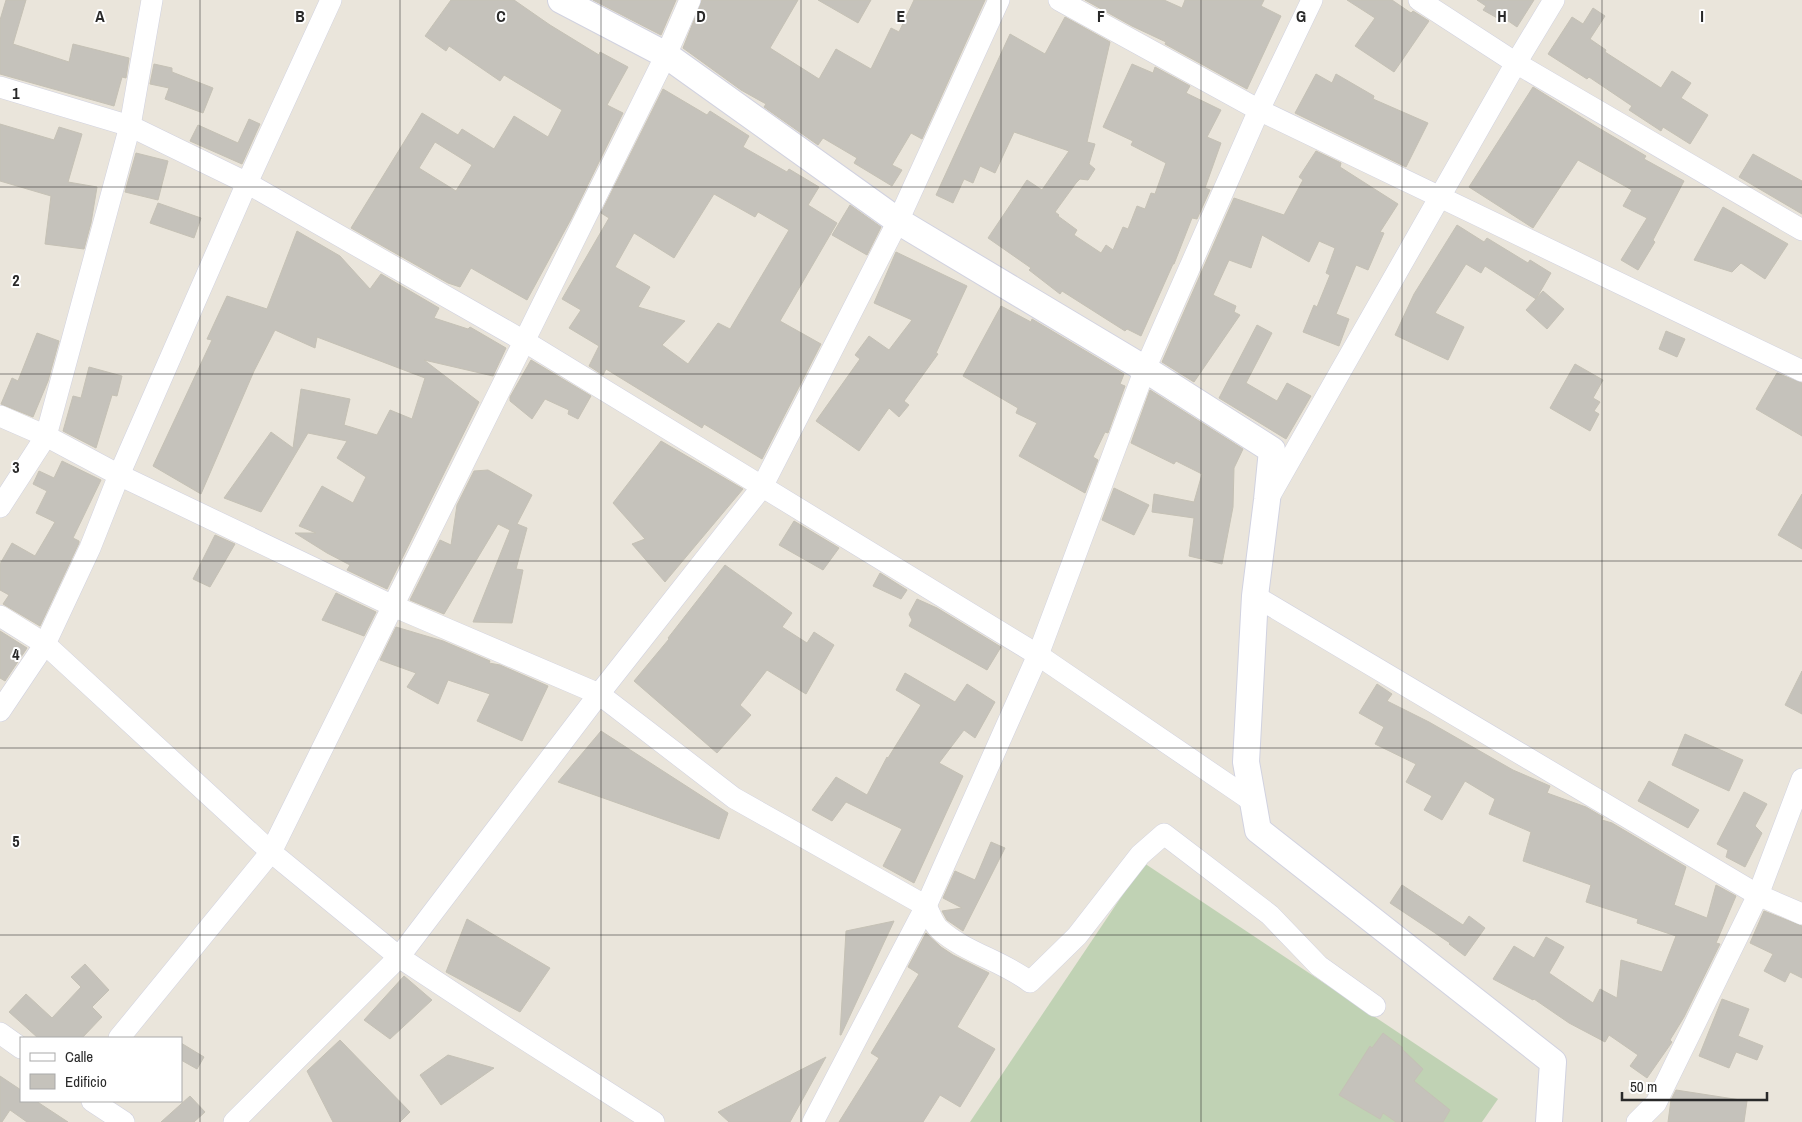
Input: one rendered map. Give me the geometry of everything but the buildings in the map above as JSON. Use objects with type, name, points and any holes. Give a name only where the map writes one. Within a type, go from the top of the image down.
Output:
[{"type":"street","points":[[0,507],[46,436],[130,126],[152,0]]},
{"type":"street","points":[[0,711],[45,644],[90,548],[119,475],[246,183],[331,0]]},
{"type":"street","points":[[562,0],[666,55],[898,220],[1145,370],[1272,450],[1255,596],[1246,762],[1258,830],[1553,1062],[1553,1115]]},
{"type":"street","points":[[120,1037],[271,852],[666,55],[690,0]]},
{"type":"street","points":[[234,1122],[399,957],[599,694],[762,487],[898,220],[999,0]]},
{"type":"street","points":[[1059,0],[1259,110],[1802,371]]},
{"type":"street","points":[[813,1122],[926,906],[1038,654],[1145,370],[1259,110],[1312,0]]},
{"type":"street","points":[[1419,0],[1516,63],[1802,230]]},
{"type":"street","points":[[1267,500],[1516,63],[1554,0]]},
{"type":"street","points":[[0,87],[130,126],[246,183],[524,341],[1038,654],[1252,801]]},
{"type":"street","points":[[0,416],[46,436],[119,475],[393,606],[599,694],[734,798],[926,906],[938,929],[967,948],[1017,972],[1030,982],[1077,936],[1140,855],[1164,834],[1270,914],[1319,966],[1375,1006]]},
{"type":"street","points":[[1255,596],[1758,895],[1802,914]]},
{"type":"street","points":[[0,616],[45,644],[271,852],[399,957],[496,1022],[654,1122]]},
{"type":"street","points":[[1637,1122],[1656,1103],[1758,895],[1802,779]]},
{"type":"street","points":[[0,1033],[20,1047]]},
{"type":"street","points":[[94,1102],[124,1122]]},
{"type":"green space","points":[[1144,863],[1498,1099],[1482,1122],[970,1122]]}]
